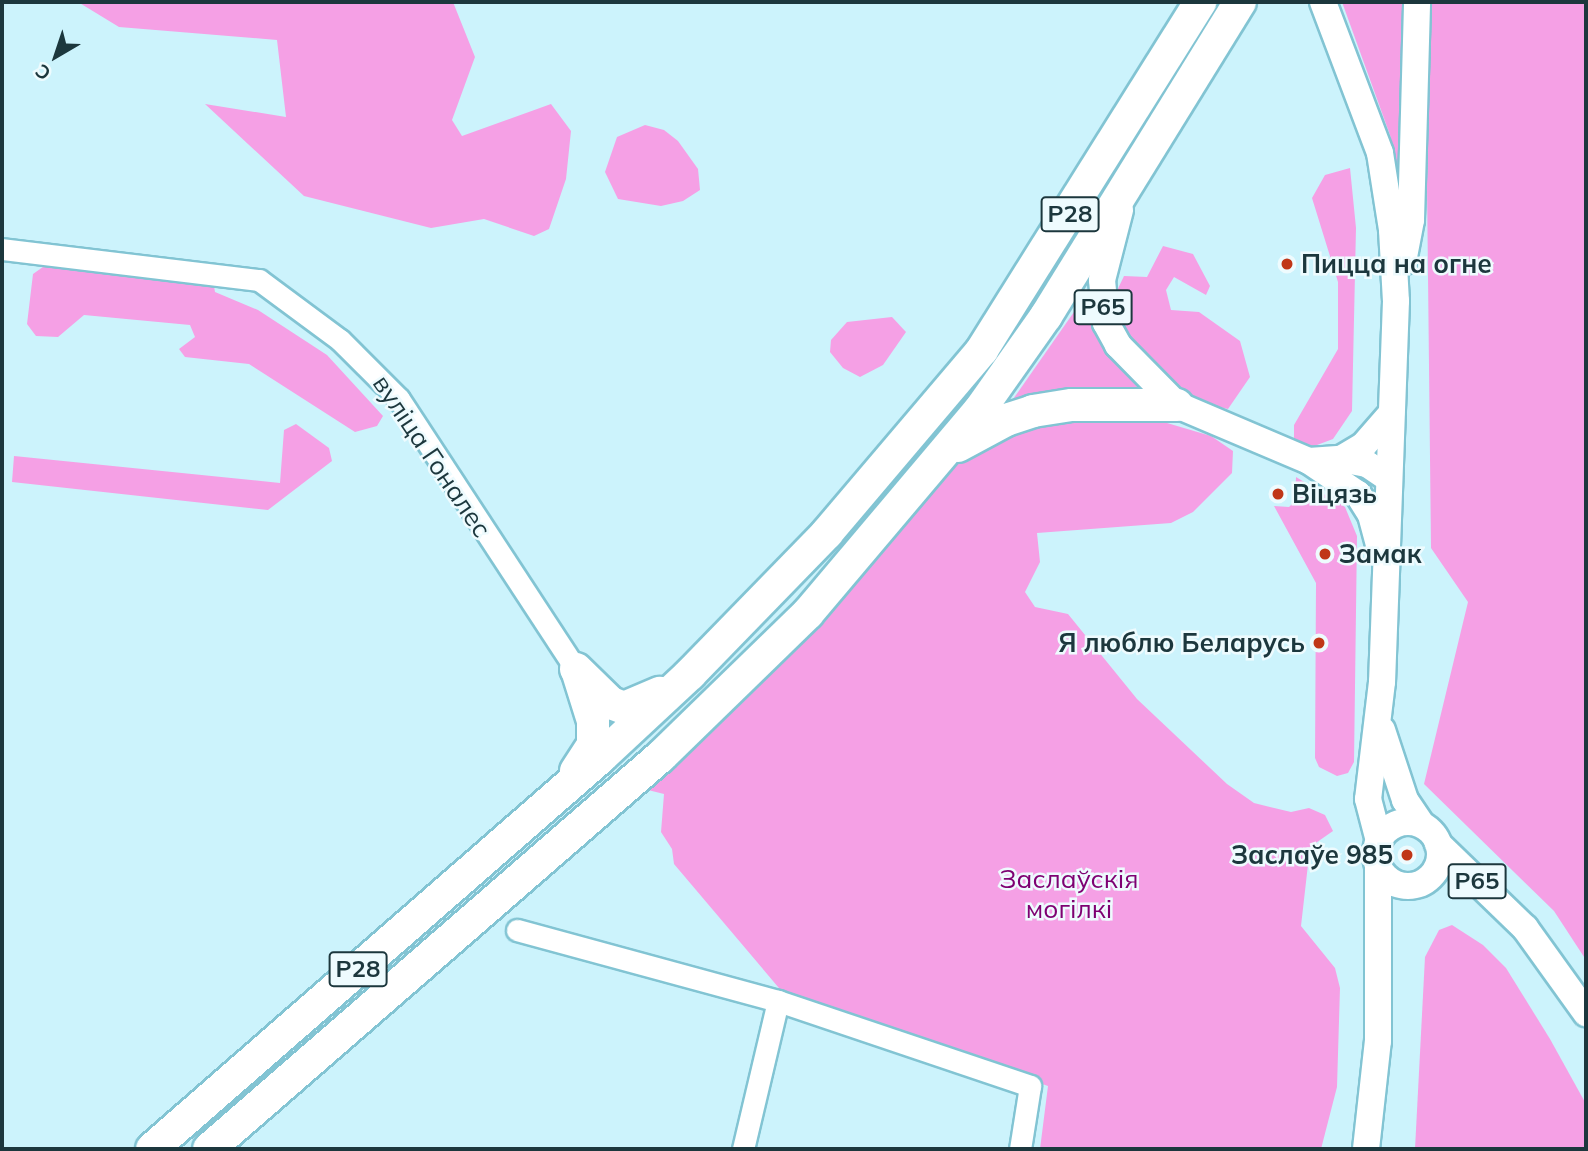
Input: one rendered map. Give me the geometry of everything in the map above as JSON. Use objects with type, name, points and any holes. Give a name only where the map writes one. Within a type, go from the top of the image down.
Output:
[{"type":"highway","name":"Р28","points":[[152,1149],[691,674],[827,533],[982,350],[1200,2]]},
{"type":"highway","name":"Р28","points":[[209,1149],[732,691],[808,613],[942,457],[1046,316],[1240,2]]},
{"type":"highway","name":"Р65","points":[[942,457],[1006,420],[1033,411],[1072,405],[1177,405]]},
{"type":"highway","points":[[576,669],[611,703],[624,708],[642,704],[691,674]]},
{"type":"highway","points":[[564,788],[593,745],[593,721],[576,669]]},
{"type":"main road","name":"Р65","points":[[1323,2],[1380,153],[1390,217],[1396,301],[1380,723],[1368,799],[1378,853],[1394,882],[1423,881],[1468,890],[1515,917]]},
{"type":"main road","name":"Р65","points":[[1396,301],[1411,220],[1417,2]]},
{"type":"main road","name":"Р65","points":[[1128,186],[1106,255],[1102,280],[1107,323],[1118,345],[1177,405],[1309,461],[1358,494]]},
{"type":"main road","points":[[1341,459],[1363,446],[1391,414]]},
{"type":"main road","name":"Р65","points":[[1309,461],[1341,459],[1367,464],[1388,478]]},
{"type":"main road","points":[[1384,564],[1371,515],[1358,494],[1388,478]]},
{"type":"main road","name":"Р65","points":[[1380,723],[1405,800],[1421,824],[1438,844],[1515,917],[1586,1013]]},
{"type":"main road","points":[[1366,1149],[1378,1041],[1378,853],[1396,824],[1421,824]]},
{"type":"main road","name":"Р65","points":[[1423,881],[1439,863],[1438,844]]},
{"type":"main road","points":[[1380,933],[1423,881]]},
{"type":"street","name":"вуліца Гоналес","points":[[2,249],[258,280],[340,340],[399,399],[576,669]]},
{"type":"street","points":[[517,930],[778,1001],[1030,1086],[1020,1149]]},
{"type":"street","points":[[743,1149],[778,1001]]},
{"type":"green space","points":[[78,2],[453,2],[475,57],[452,120],[462,136],[551,104],[571,131],[566,179],[549,229],[534,236],[484,219],[431,228],[304,196],[205,104],[286,117],[277,40],[119,27]]},
{"type":"green space","points":[[1342,2],[1407,2],[1403,192],[1390,135]]},
{"type":"green space","points":[[1431,2],[1586,2],[1586,960],[1554,911],[1424,784],[1468,602],[1431,548],[1427,185]]},
{"type":"green space","points":[[645,125],[664,130],[678,141],[698,169],[700,190],[683,201],[661,206],[618,199],[605,172],[617,137]]},
{"type":"green space","points":[[1350,168],[1356,228],[1352,411],[1333,439],[1309,448],[1294,440],[1294,425],[1338,349],[1338,282],[1312,198],[1325,175]]},
{"type":"green space","points":[[1163,246],[1193,254],[1210,286],[1206,295],[1174,277],[1166,290],[1171,310],[1199,312],[1240,341],[1250,377],[1228,409],[1195,401],[1163,380],[1126,340],[1113,299],[1124,276],[1147,277]]},
{"type":"green space","points":[[50,262],[214,286],[215,292],[258,310],[327,355],[383,416],[377,426],[355,432],[249,364],[185,357],[179,349],[195,337],[190,325],[84,315],[58,337],[36,336],[27,324],[33,274]]},
{"type":"green space","points":[[1090,289],[1156,396],[1002,415]]},
{"type":"green space","points":[[892,317],[906,332],[883,365],[860,377],[843,368],[830,352],[831,340],[847,322]]},
{"type":"green space","name":"Заслаўскія могілкі","points":[[1089,414],[1167,423],[1211,436],[1233,451],[1232,473],[1193,512],[1171,523],[1037,533],[1040,562],[1025,592],[1035,607],[1068,614],[1137,699],[1227,784],[1254,803],[1291,812],[1309,808],[1325,815],[1333,831],[1310,847],[1301,926],[1335,968],[1340,988],[1337,1087],[1321,1149],[1040,1149],[1048,1086],[784,994],[674,864],[672,849],[661,832],[664,794],[640,788],[962,452],[982,438]]},
{"type":"green space","points":[[296,424],[329,448],[332,461],[268,510],[12,482],[14,456],[280,483],[284,430]]},
{"type":"green space","points":[[1296,477],[1345,507],[1357,536],[1354,762],[1348,773],[1337,776],[1319,767],[1315,758],[1316,583],[1274,506],[1289,507],[1295,501]]},
{"type":"green space","points":[[1452,925],[1483,945],[1506,968],[1550,1039],[1586,1104],[1586,1149],[1415,1149],[1425,957],[1439,930]]},
{"type":"place","name":"Пицца на огне","points":[[1287,264]]},
{"type":"place","name":"Віцязь","points":[[1278,494]]},
{"type":"place","name":"Замак","points":[[1325,554]]},
{"type":"place","name":"Я люблю Беларусь","points":[[1319,643]]},
{"type":"place","name":"Заслаўе 985","points":[[1407,855]]}]
